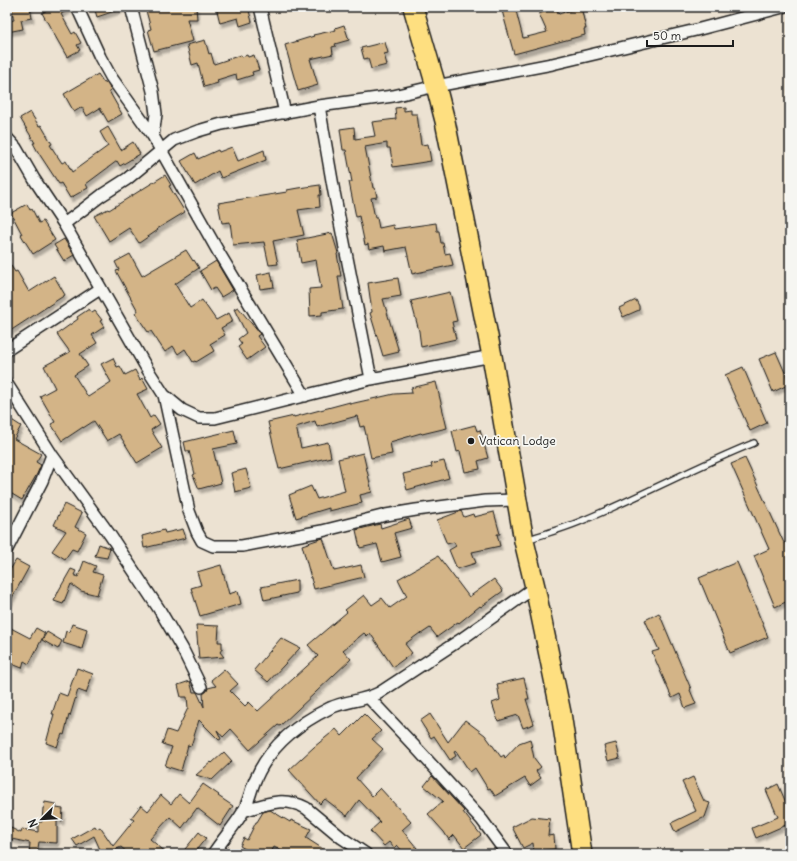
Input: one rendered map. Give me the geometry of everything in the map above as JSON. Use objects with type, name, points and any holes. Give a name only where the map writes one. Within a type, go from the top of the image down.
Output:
[{"type":"highway","points":[[413,7],[445,121],[492,356],[524,541],[561,713],[582,854]]},
{"type":"street","points":[[77,7],[111,77],[153,136],[219,254],[305,396]]},
{"type":"street","points":[[131,7],[153,91],[156,114],[153,136]]},
{"type":"street","points":[[260,7],[285,113]]},
{"type":"street","points":[[64,224],[102,195],[127,179],[160,150],[174,140],[198,131],[222,124],[319,106],[393,96],[436,86],[552,64],[696,30],[783,7]]},
{"type":"street","points":[[319,106],[334,192],[371,379]]},
{"type":"street","points":[[7,138],[16,148],[44,195],[64,224],[100,289],[164,395],[182,410],[199,418],[215,418],[371,379],[492,356]]},
{"type":"street","points":[[7,350],[100,289]]},
{"type":"street","points":[[7,384],[52,455],[110,535],[155,603],[179,642],[201,687]]},
{"type":"street","points":[[164,395],[189,511],[202,541],[213,546],[218,547],[249,544],[322,531],[386,515],[416,510],[485,501],[517,500]]},
{"type":"street","points":[[7,549],[42,481],[52,455]]},
{"type":"street","points":[[212,854],[243,811],[265,760],[298,726],[330,708],[343,703],[369,698],[379,693],[535,587]]},
{"type":"street","points":[[369,698],[478,815],[507,854]]},
{"type":"street","points":[[243,811],[272,802],[282,801],[299,804],[306,808],[342,838],[366,854]]},
{"type":"lane","points":[[524,541],[579,522],[656,488],[720,457],[754,443]]},
{"type":"building","points":[[11,7],[30,7],[32,18],[21,20],[23,29],[7,32],[7,21],[14,20]]},
{"type":"building","points":[[53,7],[70,7],[70,9],[61,14],[72,34],[75,32],[81,43],[77,45],[80,50],[67,57],[42,13]]},
{"type":"building","points":[[94,7],[121,7],[121,9],[97,17]]},
{"type":"building","points":[[145,7],[196,7],[197,19],[187,19],[193,41],[154,51],[148,30],[151,29]]},
{"type":"building","points":[[216,7],[248,7],[252,22],[240,26],[238,18],[220,23]]},
{"type":"building","points":[[501,7],[515,7],[523,38],[547,32],[539,14],[556,7],[559,14],[581,7],[586,29],[584,29],[585,35],[514,54]]},
{"type":"building","points":[[344,25],[349,40],[335,44],[336,46],[332,47],[333,54],[310,59],[318,85],[298,91],[285,45],[314,36],[313,35],[336,30],[335,28]]},
{"type":"building","points":[[205,40],[214,64],[241,55],[242,57],[247,55],[248,57],[254,55],[259,70],[252,72],[253,75],[237,80],[236,74],[217,80],[218,83],[204,87],[198,63],[192,65],[187,45]]},
{"type":"building","points":[[385,42],[388,53],[384,54],[387,65],[371,69],[368,58],[364,59],[361,48]]},
{"type":"building","points":[[98,74],[111,90],[109,91],[122,114],[108,122],[100,108],[87,116],[82,107],[74,112],[64,94]]},
{"type":"building","points":[[404,107],[404,111],[411,110],[411,114],[417,114],[421,145],[428,144],[431,161],[393,167],[390,148],[387,148],[387,143],[365,147],[373,188],[375,188],[377,197],[371,198],[375,218],[377,218],[379,228],[393,225],[394,229],[436,223],[437,231],[439,231],[445,254],[450,253],[453,265],[412,274],[406,247],[385,251],[384,246],[369,249],[368,244],[365,245],[359,216],[356,217],[349,182],[352,182],[346,150],[343,150],[340,129],[354,127],[355,139],[375,136],[372,122],[396,119],[395,108]]},
{"type":"building","points":[[30,112],[39,126],[41,125],[52,144],[50,145],[62,163],[66,161],[72,172],[108,146],[100,132],[108,127],[121,150],[133,142],[140,154],[120,166],[117,161],[86,184],[88,188],[70,198],[38,152],[33,143],[35,143],[20,118]]},
{"type":"building","points":[[232,147],[238,161],[264,150],[266,160],[221,178],[218,171],[195,185],[181,161],[195,153],[198,159],[218,150],[219,152]]},
{"type":"building","points":[[165,175],[171,185],[169,186],[185,212],[157,229],[158,230],[139,243],[129,228],[109,241],[94,216],[108,209],[109,210]]},
{"type":"building","points":[[320,185],[320,207],[298,210],[304,235],[273,241],[278,264],[269,265],[264,242],[233,245],[230,222],[222,223],[218,203]]},
{"type":"building","points":[[27,204],[30,210],[32,209],[39,223],[43,221],[55,240],[33,254],[21,235],[22,234],[11,213]]},
{"type":"building","points":[[332,233],[338,253],[341,276],[338,276],[343,309],[322,312],[322,315],[310,316],[309,289],[321,288],[316,260],[301,263],[297,240]]},
{"type":"building","points":[[64,239],[74,255],[64,261],[54,245]]},
{"type":"building","points":[[186,250],[199,268],[175,284],[190,308],[202,300],[216,320],[229,313],[233,321],[221,328],[225,335],[210,344],[214,351],[196,362],[193,362],[185,349],[178,354],[173,346],[165,352],[151,331],[148,332],[135,313],[138,311],[116,271],[119,270],[115,262],[130,254],[142,276]]},
{"type":"building","points":[[7,260],[15,272],[17,271],[29,292],[54,276],[65,295],[7,333]]},
{"type":"building","points":[[216,261],[233,290],[221,297],[215,288],[211,290],[200,271]]},
{"type":"building","points":[[271,272],[274,287],[260,289],[257,275]]},
{"type":"building","points":[[398,278],[401,296],[383,299],[399,352],[383,356],[370,313],[372,312],[368,283]]},
{"type":"building","points":[[450,292],[457,321],[452,322],[456,339],[421,347],[419,331],[411,301]]},
{"type":"building","points":[[636,300],[639,310],[623,317],[619,308]]},
{"type":"building","points":[[238,307],[260,334],[257,336],[265,347],[247,360],[238,347],[242,344],[238,339],[246,333],[234,309]]},
{"type":"building","points":[[89,309],[92,313],[95,311],[102,320],[100,321],[104,327],[92,335],[97,343],[80,354],[88,366],[74,375],[88,397],[111,382],[101,364],[113,358],[117,367],[120,366],[125,375],[135,370],[140,380],[142,378],[148,389],[137,394],[150,418],[154,415],[160,424],[151,430],[162,448],[137,463],[119,434],[107,441],[94,421],[62,441],[51,424],[55,422],[40,396],[55,388],[44,366],[70,352],[57,334]]},
{"type":"building","points":[[776,352],[790,384],[773,392],[759,359]]},
{"type":"building","points":[[743,367],[767,423],[750,431],[725,375]]},
{"type":"building","points":[[436,382],[447,428],[421,433],[390,442],[392,454],[371,458],[364,426],[360,427],[357,416],[317,427],[315,421],[296,427],[301,448],[328,442],[331,457],[279,469],[268,422],[294,417],[350,402],[350,404],[394,394],[412,393],[411,388]]},
{"type":"building","points":[[7,417],[21,426],[14,439],[41,454],[36,462],[41,465],[22,500],[7,491]]},
{"type":"building","points":[[475,425],[477,431],[480,430],[488,458],[478,461],[480,469],[465,472],[460,451],[457,452],[452,431]]},
{"type":"building","points":[[234,430],[237,444],[213,449],[221,483],[199,489],[193,475],[195,474],[189,451],[186,451],[184,442]]},
{"type":"building","points":[[363,453],[372,492],[360,495],[362,503],[329,511],[329,508],[296,518],[289,495],[311,486],[317,499],[345,491],[338,459]]},
{"type":"building","points":[[745,458],[784,543],[786,542],[790,551],[790,600],[775,607],[754,556],[769,549],[731,464]]},
{"type":"building","points":[[444,461],[449,478],[407,490],[403,474],[432,467],[431,464]]},
{"type":"building","points":[[246,469],[251,488],[235,492],[231,473]]},
{"type":"building","points":[[64,504],[82,513],[75,527],[86,533],[77,551],[72,549],[65,559],[52,551],[66,531],[54,525]]},
{"type":"building","points":[[461,511],[464,517],[473,514],[474,517],[494,512],[500,534],[497,534],[500,546],[472,552],[476,563],[457,569],[449,550],[456,546],[454,542],[447,544],[437,520]]},
{"type":"building","points":[[409,519],[412,528],[394,533],[401,557],[382,562],[377,544],[360,548],[356,530],[380,524],[381,528]]},
{"type":"building","points":[[183,529],[186,538],[144,548],[142,536],[164,530],[165,533]]},
{"type":"building","points":[[323,538],[334,571],[361,565],[364,577],[314,589],[302,545]]},
{"type":"building","points":[[99,544],[110,548],[107,558],[95,556]]},
{"type":"building","points":[[438,556],[469,597],[494,579],[503,591],[437,637],[430,628],[421,634],[420,633],[405,644],[412,653],[393,667],[370,633],[367,636],[364,633],[343,650],[351,659],[280,726],[278,725],[250,750],[231,729],[223,737],[217,730],[221,739],[219,740],[199,720],[191,746],[188,745],[181,771],[165,766],[172,747],[162,744],[167,730],[176,733],[188,708],[187,697],[181,697],[178,685],[190,681],[193,692],[197,692],[204,707],[203,694],[208,688],[216,686],[211,680],[224,669],[238,684],[230,691],[245,706],[249,702],[258,711],[318,656],[308,645],[347,612],[345,610],[364,595],[372,605],[382,598],[390,608],[407,596],[398,579]]},
{"type":"building","points":[[16,560],[29,567],[7,607],[7,575]]},
{"type":"building","points":[[84,561],[96,566],[93,572],[103,575],[97,595],[81,591],[71,584],[63,604],[54,601],[71,569],[76,571],[74,575],[78,577]]},
{"type":"building","points":[[737,562],[768,637],[730,653],[699,578]]},
{"type":"building","points":[[221,565],[229,594],[238,591],[241,604],[200,616],[191,588],[201,585],[197,572]]},
{"type":"building","points":[[297,580],[297,593],[264,600],[261,587]]},
{"type":"building","points":[[659,613],[696,704],[685,708],[680,694],[672,698],[652,652],[659,650],[645,620]]},
{"type":"building","points":[[72,624],[87,629],[82,649],[63,643],[66,631],[69,632]]},
{"type":"building","points":[[196,625],[219,626],[218,642],[222,642],[222,649],[220,652],[224,657],[199,659]]},
{"type":"building","points":[[7,626],[30,638],[36,628],[45,633],[29,664],[24,661],[22,668],[7,662]]},
{"type":"building","points":[[47,632],[62,641],[58,649],[42,640]]},
{"type":"building","points":[[281,638],[300,648],[268,682],[254,670]]},
{"type":"building","points":[[77,668],[93,674],[86,693],[78,690],[64,735],[62,734],[57,747],[46,743],[54,714],[52,714],[59,693],[67,696]]},
{"type":"building","points":[[524,678],[529,699],[526,699],[534,724],[523,728],[518,715],[498,721],[492,703],[500,700],[497,684]]},
{"type":"building","points":[[364,714],[381,731],[372,739],[383,749],[356,778],[372,796],[380,788],[411,822],[402,830],[417,848],[410,854],[405,854],[397,845],[394,848],[389,842],[384,846],[370,831],[380,822],[359,800],[347,816],[325,799],[320,804],[289,770],[336,729],[342,736]]},
{"type":"building","points":[[430,714],[448,742],[465,720],[485,735],[501,757],[504,755],[505,758],[519,743],[530,739],[534,758],[541,767],[536,771],[541,778],[530,786],[525,778],[495,796],[490,788],[488,789],[475,768],[470,772],[456,751],[454,752],[456,756],[450,760],[434,736],[431,738],[420,721]]},
{"type":"building","points":[[616,743],[620,758],[608,761],[604,746]]},
{"type":"building","points":[[224,752],[232,761],[212,780],[196,775],[211,762],[212,763]]},
{"type":"building","points":[[432,776],[464,811],[463,812],[481,835],[464,848],[454,835],[449,840],[428,814],[443,801],[424,786]]},
{"type":"building","points":[[693,777],[704,801],[710,803],[705,817],[675,832],[671,823],[696,811],[682,782]]},
{"type":"building","points":[[203,784],[233,806],[220,826],[197,808],[182,828],[170,817],[150,839],[168,854],[129,854],[121,847],[107,854],[102,854],[94,836],[77,846],[72,839],[95,826],[97,829],[100,827],[113,846],[134,820],[131,818],[141,805],[148,811],[161,795],[171,804],[179,794],[189,803]]},
{"type":"building","points":[[778,784],[790,812],[788,824],[756,838],[752,828],[778,817],[766,790]]},
{"type":"building","points":[[45,802],[56,804],[56,808],[63,809],[62,821],[57,820],[57,843],[39,842],[37,854],[29,854],[30,843],[7,838],[7,826],[21,833],[22,829],[38,832],[38,822],[42,822]]},
{"type":"building","points":[[270,810],[290,822],[291,820],[311,829],[306,838],[331,854],[288,854],[274,847],[270,854],[253,854],[240,846],[244,838],[247,840],[263,812]]},
{"type":"building","points":[[532,817],[550,819],[548,836],[554,835],[555,849],[534,852],[533,843],[523,848],[512,827]]},
{"type":"building","points":[[199,832],[206,838],[193,854],[181,854]]},
{"type":"place","name":"Vatican Lodge","points":[[471,441]]}]
